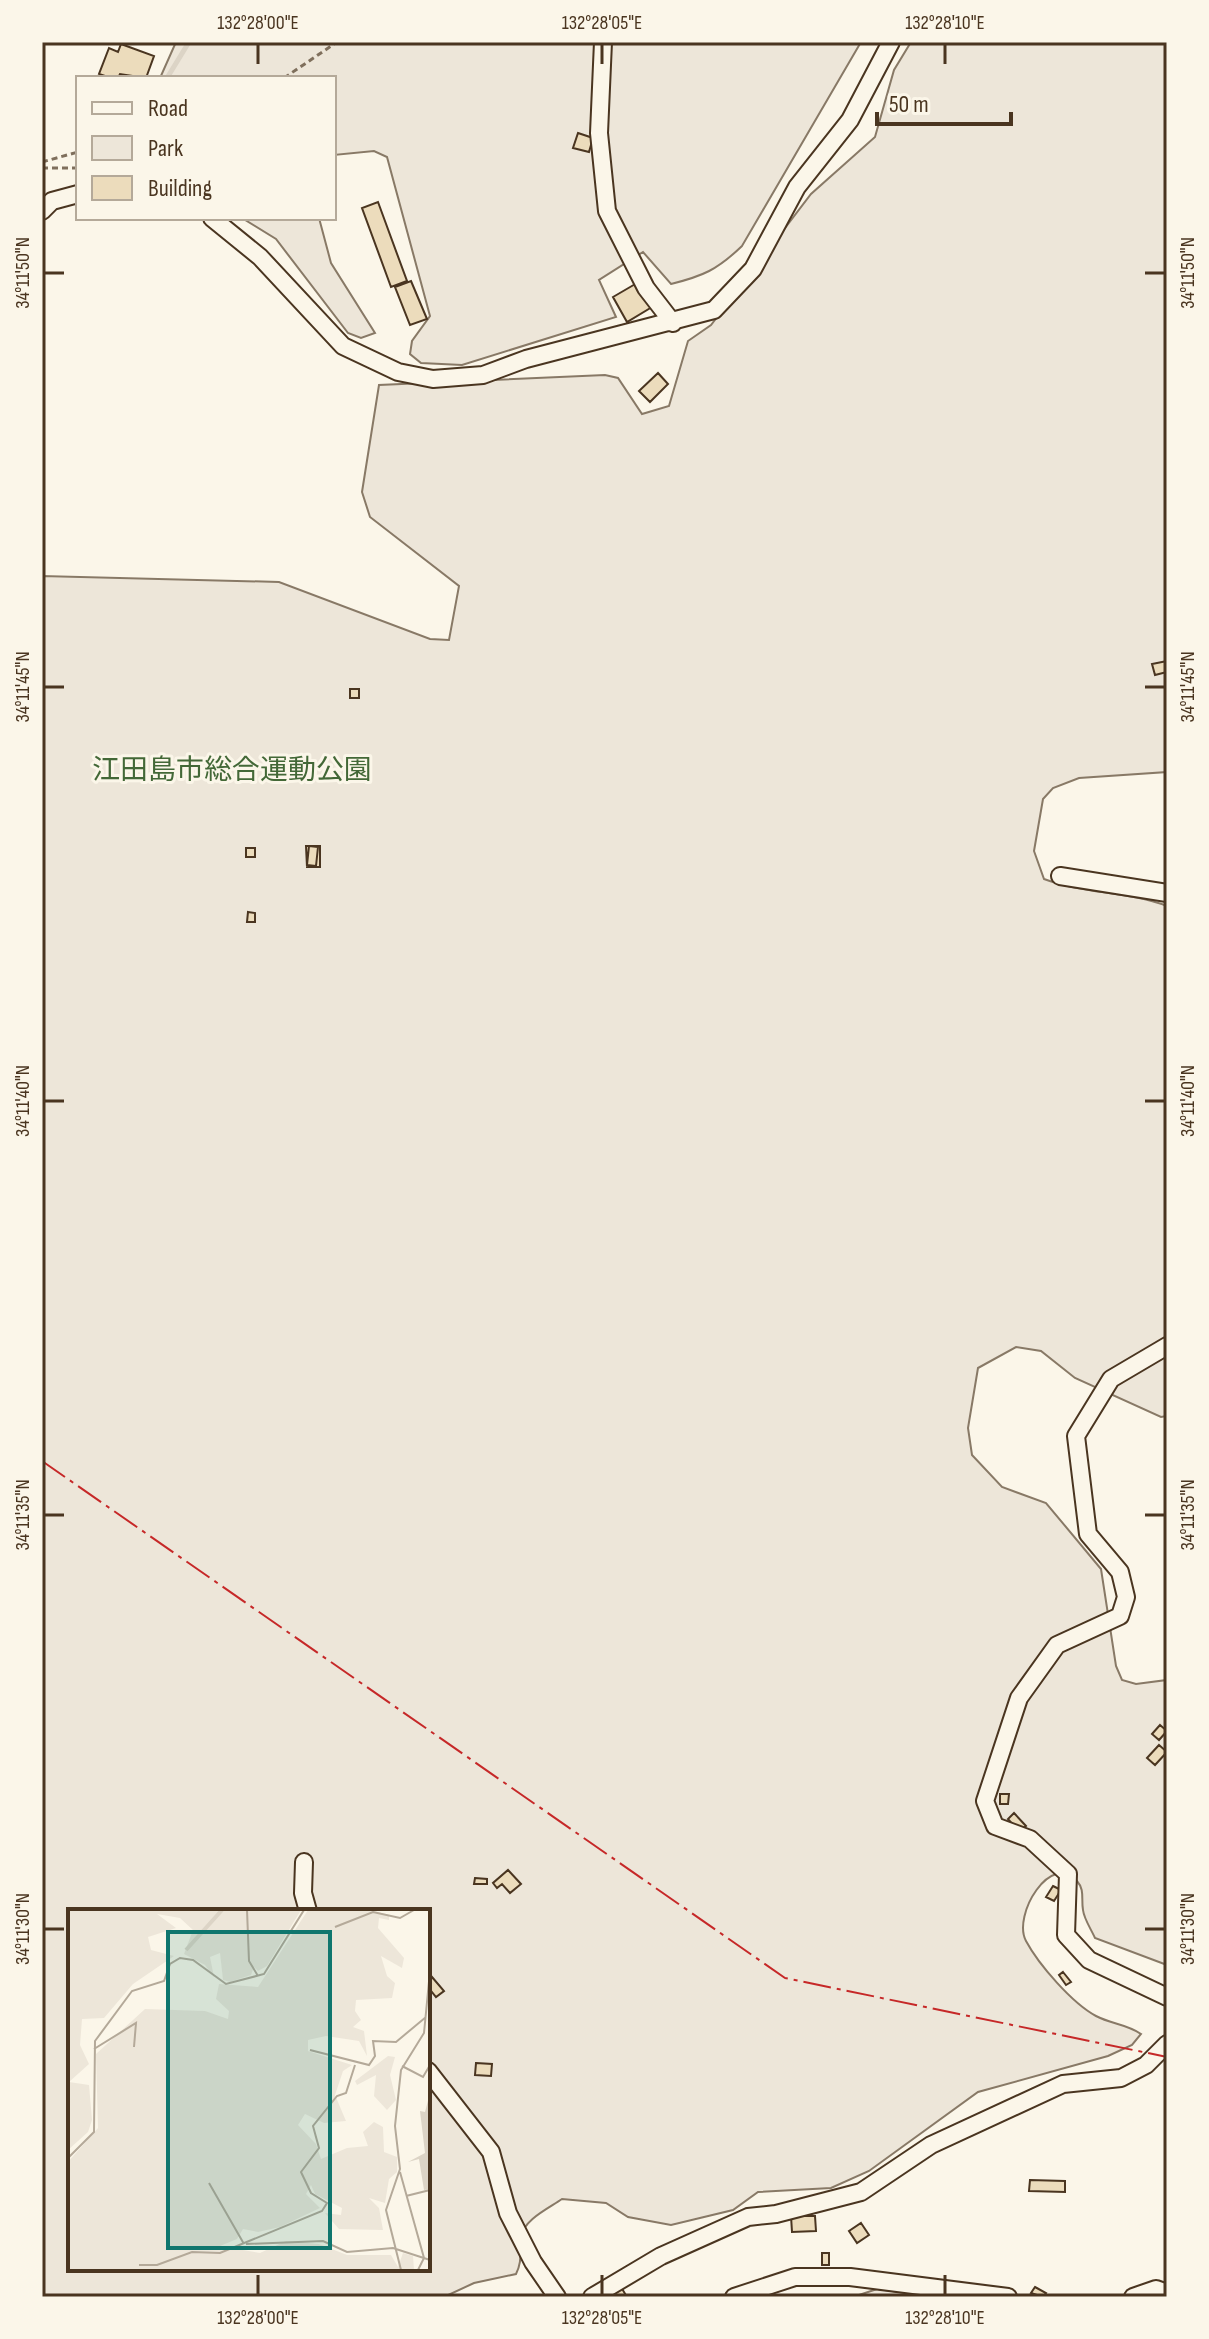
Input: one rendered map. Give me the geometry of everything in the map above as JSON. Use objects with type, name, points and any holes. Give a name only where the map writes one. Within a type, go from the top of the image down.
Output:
[{"type":"street","points":[[603,42],[599,133],[607,211],[646,288],[673,323]]},
{"type":"street","points":[[214,220],[260,257],[343,346],[398,372],[433,379],[483,375],[526,359],[714,310],[753,269],[797,187],[850,120],[891,42]]},
{"type":"street","points":[[42,211],[52,201],[76,195]]},
{"type":"street","points":[[1060,876],[1167,893]]},
{"type":"street","points":[[1167,1346],[1111,1379],[1076,1436],[1088,1534],[1120,1572],[1126,1597],[1120,1616],[1057,1645],[1019,1698],[985,1801],[995,1826],[1030,1839],[1068,1874],[1066,1935],[1089,1960],[1167,1997]]},
{"type":"street","points":[[304,1862],[303,1893],[307,1909]]},
{"type":"street","points":[[592,2297],[661,2256],[748,2217],[776,2214],[861,2192],[931,2145],[1063,2084],[1121,2078],[1146,2065],[1167,2044]]},
{"type":"street","points":[[430,2074],[491,2152],[508,2213],[533,2262],[557,2297]]},
{"type":"street","points":[[734,2297],[795,2277],[850,2277],[1008,2297]]},
{"type":"street","points":[[1133,2297],[1156,2289],[1167,2293]]},
{"type":"path","points":[[287,76],[337,42]]},
{"type":"path","points":[[42,162],[76,153]]},
{"type":"path","points":[[42,168],[76,168]]},
{"type":"green space","points":[[176,42],[861,42],[742,246],[725,261],[701,275],[671,284],[643,252],[599,280],[616,317],[462,365],[421,363],[410,354],[412,341],[430,316],[387,157],[374,151],[336,155],[336,76],[161,76]]},
{"type":"green space","name":"江田島市総合運動公園","points":[[911,42],[1167,42],[1167,772],[1079,778],[1053,788],[1043,799],[1034,851],[1044,879],[1167,906],[1167,1416],[1161,1417],[1075,1378],[1041,1351],[1016,1347],[978,1368],[968,1428],[972,1455],[1002,1487],[1046,1503],[1101,1569],[1116,1666],[1122,1680],[1136,1684],[1167,1680],[1167,1965],[1095,1938],[1084,1913],[1081,1888],[1067,1874],[1056,1874],[1046,1880],[1036,1890],[1024,1916],[1026,1941],[1057,1983],[1096,2016],[1141,2034],[1132,2045],[1108,2056],[978,2092],[869,2171],[831,2188],[758,2192],[733,2210],[671,2225],[628,2217],[606,2203],[562,2199],[526,2225],[521,2237],[516,2274],[474,2283],[444,2297],[42,2297],[42,576],[279,582],[430,639],[449,640],[459,586],[370,517],[362,492],[379,385],[605,375],[618,378],[642,414],[669,406],[688,341],[711,325],[811,194],[875,137],[894,70]]},
{"type":"green space","points":[[245,220],[320,220],[331,263],[375,333],[361,338],[348,333],[276,239]]},
{"type":"green space","points":[[878,2289],[934,2297],[853,2297]]},
{"type":"building","points":[[121,44],[154,56],[147,76],[99,74],[109,48],[118,52]]},
{"type":"building","points":[[578,133],[593,138],[589,152],[573,148]]},
{"type":"building","points":[[378,202],[407,281],[391,287],[362,208]]},
{"type":"building","points":[[411,281],[427,319],[410,325],[395,287]]},
{"type":"building","points":[[637,283],[652,307],[627,322],[613,297]]},
{"type":"building","points":[[658,373],[668,384],[650,402],[639,391]]},
{"type":"building","points":[[1167,661],[1167,672],[1155,675],[1152,664]]},
{"type":"building","points":[[350,689],[359,689],[359,698],[350,698]]},
{"type":"building","points":[[306,846],[320,846],[320,867],[307,867]]},
{"type":"building","points":[[309,846],[318,847],[316,866],[307,865]]},
{"type":"building","points":[[246,848],[255,848],[255,857],[246,857]]},
{"type":"building","points":[[248,912],[255,913],[255,922],[247,922]]},
{"type":"building","points":[[1160,1725],[1167,1731],[1159,1740],[1152,1734]]},
{"type":"building","points":[[1159,1745],[1167,1752],[1155,1765],[1147,1758]]},
{"type":"building","points":[[1000,1794],[1009,1794],[1008,1804],[1000,1804]]},
{"type":"building","points":[[1014,1813],[1026,1826],[1019,1832],[1008,1819]]},
{"type":"building","points":[[508,1870],[521,1884],[510,1893],[502,1884],[497,1888],[493,1883]]},
{"type":"building","points":[[475,1878],[487,1879],[487,1884],[474,1884]]},
{"type":"building","points":[[1053,1886],[1061,1890],[1054,1901],[1046,1897]]},
{"type":"building","points":[[1063,1972],[1071,1982],[1066,1985],[1059,1975]]},
{"type":"building","points":[[432,1977],[444,1991],[436,1997],[430,1990]]},
{"type":"building","points":[[476,2063],[492,2064],[491,2076],[475,2075]]},
{"type":"building","points":[[1030,2180],[1065,2181],[1065,2192],[1029,2191]]},
{"type":"building","points":[[791,2216],[815,2216],[816,2231],[792,2232]]},
{"type":"building","points":[[861,2223],[869,2235],[857,2243],[849,2231]]},
{"type":"building","points":[[822,2253],[829,2253],[829,2265],[822,2265]]},
{"type":"building","points":[[621,2287],[627,2297],[615,2297],[612,2293]]},
{"type":"building","points":[[1035,2287],[1046,2293],[1043,2297],[1031,2293]]},
{"type":"waterway","points":[[168,76],[189,42]]},
{"type":"power","points":[[42,1461],[785,1978],[1167,2057]]}]
